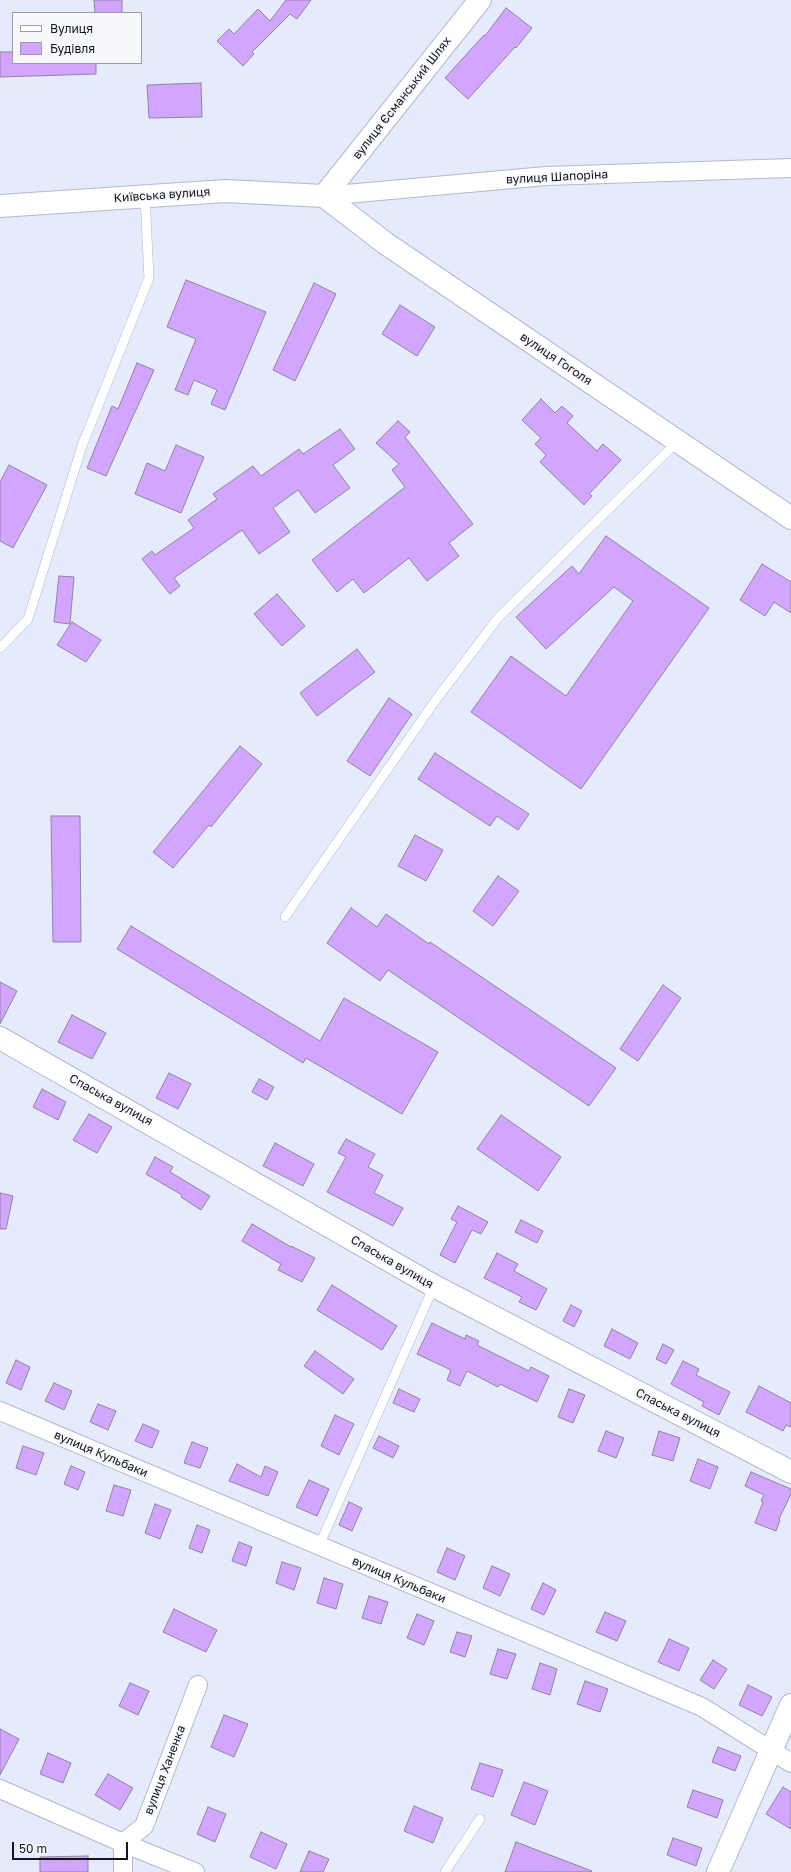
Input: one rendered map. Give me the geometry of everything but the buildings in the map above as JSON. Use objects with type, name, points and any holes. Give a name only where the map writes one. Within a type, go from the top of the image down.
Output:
[{"type":"street","name":"вулиця Єсманський Шлях","points":[[324,196],[480,0]]},
{"type":"street","name":"вулиця Шапоріна","points":[[324,196],[546,176],[791,168]]},
{"type":"street","name":"Київська вулиця","points":[[0,206],[225,191],[324,196]]},
{"type":"street","name":"вулиця Гоголя","points":[[324,196],[384,243],[791,518]]},
{"type":"street","name":"Спаська вулиця","points":[[0,1040],[434,1286],[791,1472]]},
{"type":"street","name":"вулиця Кульбаки","points":[[0,1411],[702,1707],[791,1763]]},
{"type":"street","name":"вулиця Ханенка","points":[[123,1843],[144,1826],[198,1685]]},
{"type":"street","points":[[718,1872],[791,1705]]},
{"type":"street","points":[[0,1789],[123,1843],[195,1872]]},
{"type":"street","points":[[123,1843],[123,1872]]},
{"type":"lane","points":[[0,648],[28,619],[82,446],[149,278],[145,196]]},
{"type":"lane","points":[[285,917],[435,701],[498,618],[678,441]]},
{"type":"lane","points":[[320,1546],[434,1286]]},
{"type":"lane","points":[[445,1872],[480,1819]]}]
